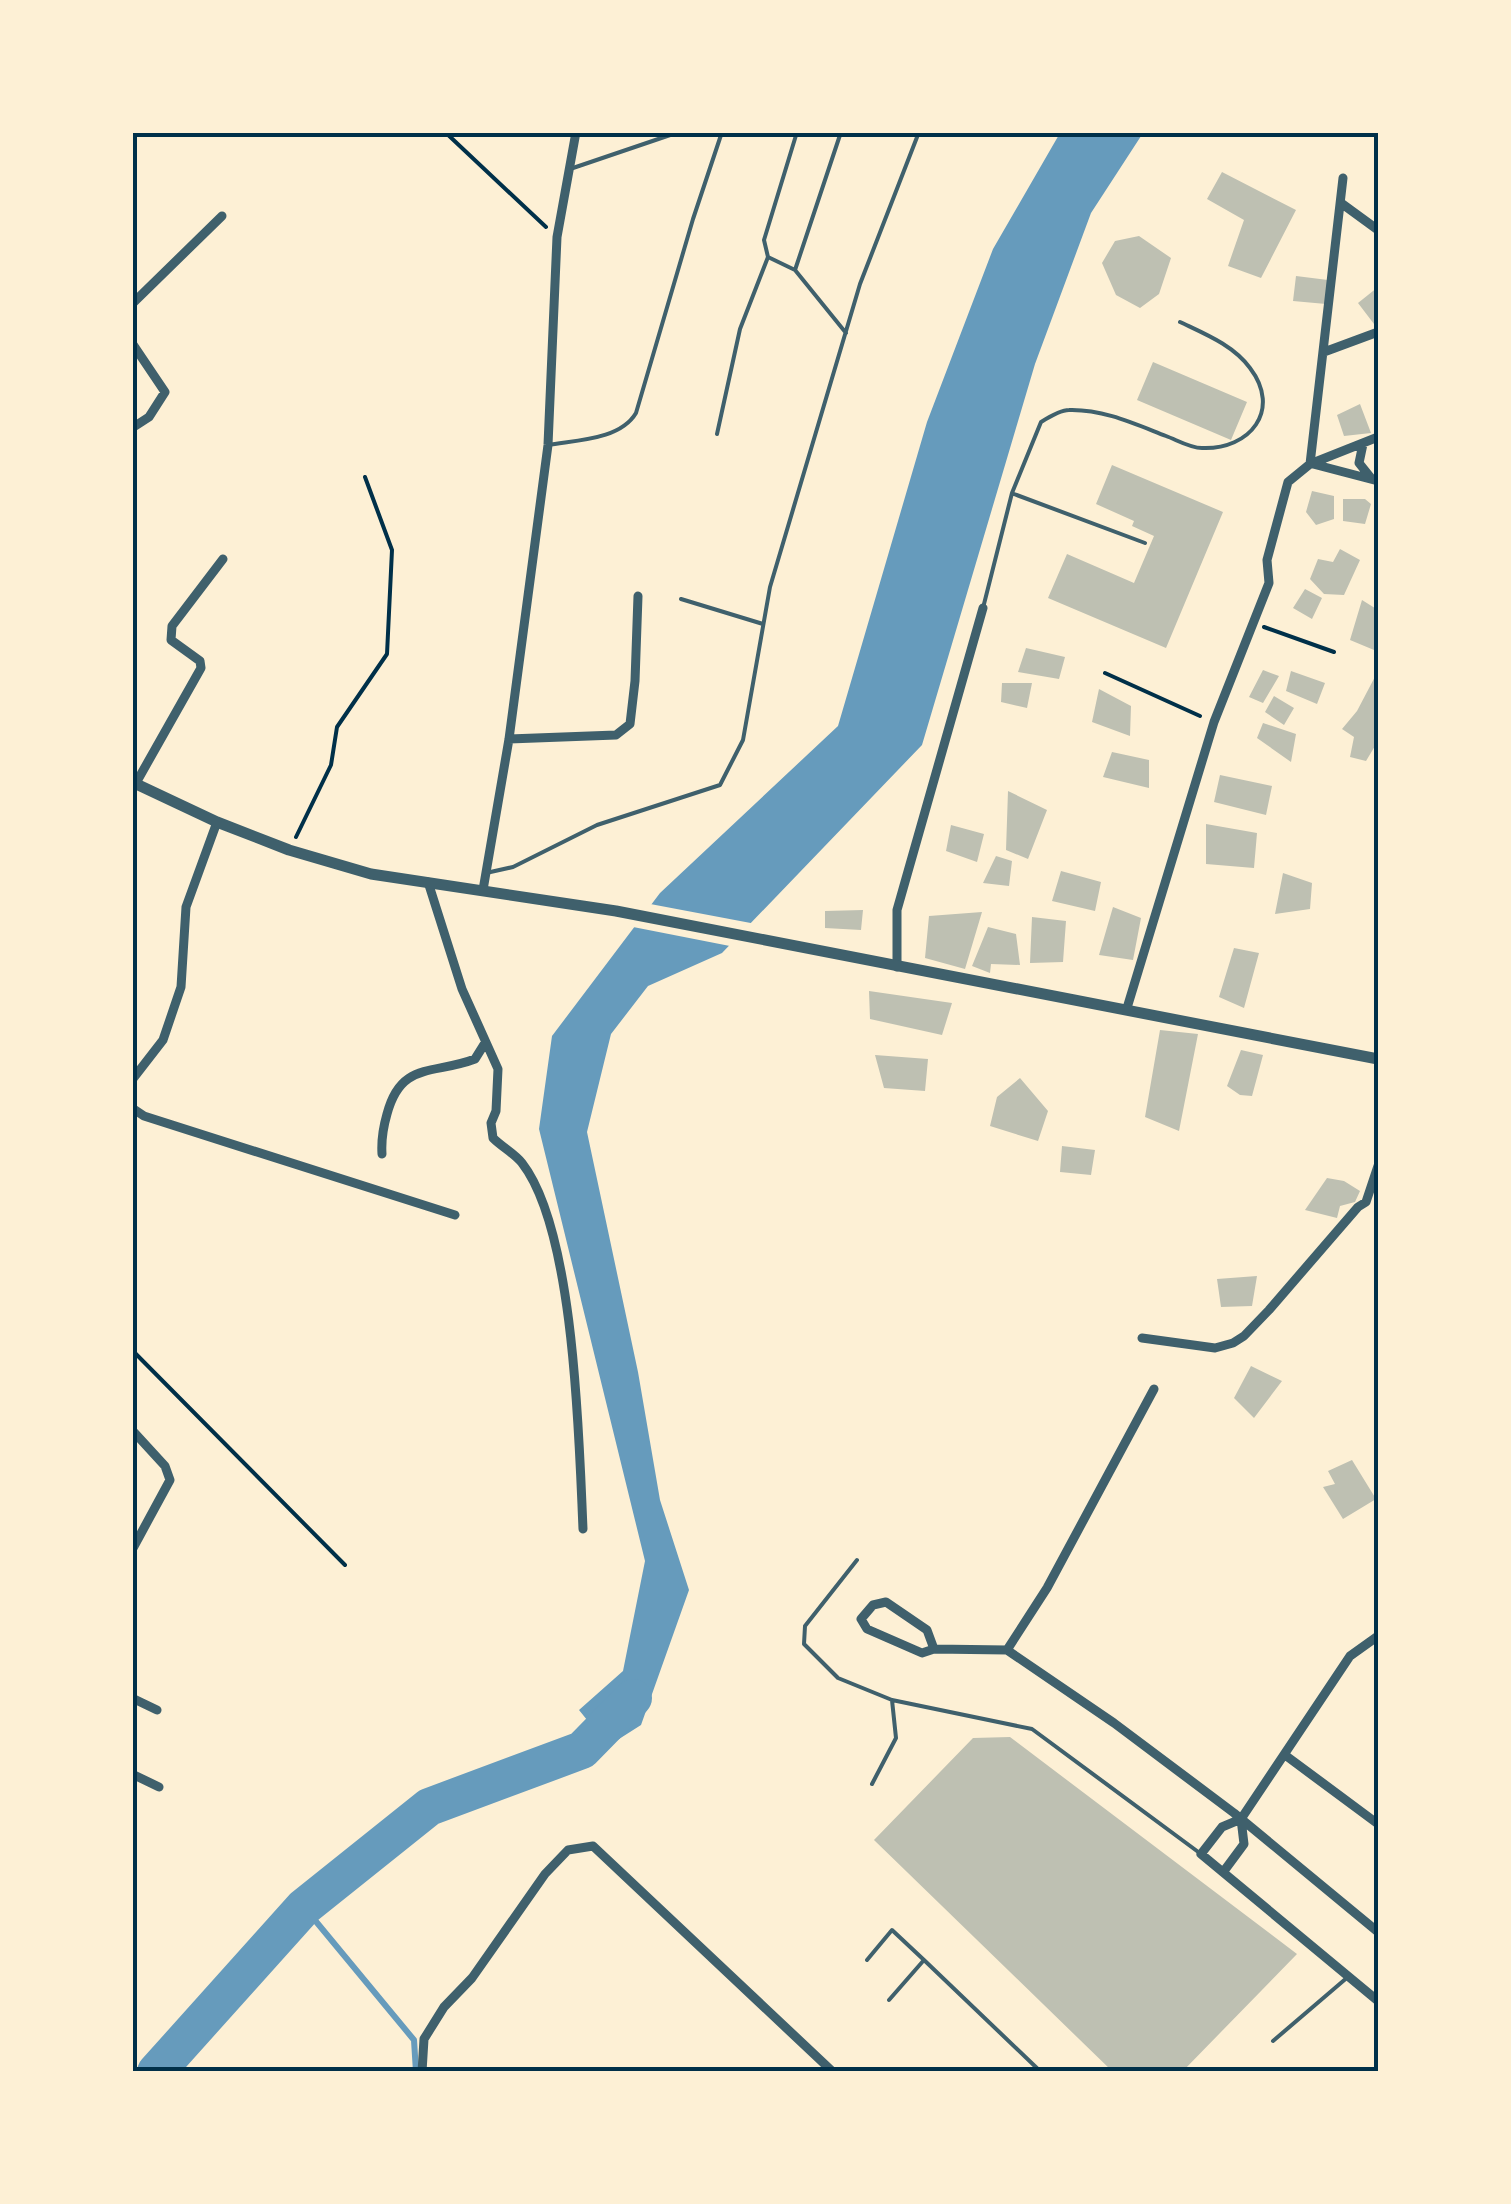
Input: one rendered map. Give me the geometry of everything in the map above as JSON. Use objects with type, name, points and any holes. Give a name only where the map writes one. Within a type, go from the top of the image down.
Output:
[{"type":"street","points":[[482,890],[509,740],[548,445],[557,237],[576,132]]},
{"type":"street","points":[[1310,464],[1343,178]]},
{"type":"street","points":[[1342,203],[1378,230]]},
{"type":"street","points":[[132,304],[222,216]]},
{"type":"street","points":[[1324,352],[1378,332]]},
{"type":"street","points":[[132,343],[164,394],[149,417],[132,428]]},
{"type":"street","points":[[1127,1008],[1214,722],[1269,582],[1267,560],[1288,482],[1310,464],[1378,437]]},
{"type":"street","points":[[1310,464],[1378,481],[1370,478],[1359,462],[1363,444]]},
{"type":"street","points":[[223,559],[172,626],[171,640],[200,661],[201,668],[134,782],[217,822],[289,850],[371,874],[616,911],[1378,1059]]},
{"type":"street","points":[[509,740],[616,735],[630,724],[638,596]]},
{"type":"street","points":[[897,967],[897,910],[983,608]]},
{"type":"street","points":[[132,1080],[163,1040],[181,987],[186,908],[217,822]]},
{"type":"street","points":[[428,882],[462,989],[498,1070],[496,1112],[490,1123],[494,1138],[521,1160],[538,1189],[558,1254],[578,1420],[582,1529]]},
{"type":"street","points":[[382,1154],[380,1136],[392,1093],[408,1078],[475,1059],[484,1043]]},
{"type":"street","points":[[132,1108],[144,1116],[456,1216]]},
{"type":"street","points":[[1142,1338],[1215,1348],[1244,1336],[1366,1202],[1378,1166]]},
{"type":"street","points":[[1008,1650],[1047,1588],[1154,1389]]},
{"type":"street","points":[[132,1430],[165,1466],[170,1480],[132,1550]]},
{"type":"street","points":[[934,1649],[927,1630],[886,1602],[873,1604],[861,1619],[867,1628],[922,1654],[934,1649],[1008,1650],[1114,1722],[1241,1819],[1378,1932]]},
{"type":"street","points":[[1378,1636],[1350,1656],[1241,1819],[1222,1828],[1201,1854],[1378,2000]]},
{"type":"street","points":[[132,1698],[157,1710]]},
{"type":"street","points":[[1285,1755],[1378,1824]]},
{"type":"street","points":[[132,1774],[159,1787]]},
{"type":"street","points":[[1224,1872],[1244,1844],[1241,1819]]},
{"type":"street","points":[[422,2072],[424,2039],[545,1874],[568,1850],[593,1846],[833,2072]]},
{"type":"lane","points":[[568,170],[679,132]]},
{"type":"lane","points":[[548,445],[608,434],[631,421],[636,413],[722,132]]},
{"type":"lane","points":[[717,434],[740,328],[768,258],[764,240],[797,132]]},
{"type":"lane","points":[[795,270],[841,132]]},
{"type":"lane","points":[[486,873],[514,866],[598,825],[720,785],[743,740],[770,587],[860,284],[919,132]]},
{"type":"lane","points":[[768,258],[795,270],[846,333]]},
{"type":"lane","points":[[983,608],[1012,493],[1041,422],[1066,409],[1114,416],[1198,449],[1228,446],[1248,436],[1263,411],[1262,384],[1224,344],[1180,322]]},
{"type":"lane","points":[[1012,493],[1146,543]]},
{"type":"lane","points":[[681,599],[764,624]]},
{"type":"lane","points":[[857,1560],[805,1626],[804,1644],[838,1678],[892,1700],[1032,1730],[1201,1854]]},
{"type":"lane","points":[[872,1784],[896,1738],[892,1700]]},
{"type":"lane","points":[[867,1960],[892,1930],[1041,2072]]},
{"type":"lane","points":[[889,2000],[924,1960]]},
{"type":"lane","points":[[1273,2042],[1349,1976]]},
{"type":"path","points":[[445,132],[557,237]]},
{"type":"path","points":[[289,850],[330,764],[337,727],[387,654],[392,550],[365,477]]},
{"type":"path","points":[[1255,623],[1334,652]]},
{"type":"path","points":[[1104,674],[1214,722]]},
{"type":"path","points":[[132,1350],[345,1565]]},
{"type":"water","points":[[1060,133],[1143,133],[1091,213],[1035,364],[922,745],[722,953],[648,986],[611,1034],[587,1132],[638,1372],[660,1500],[689,1590],[641,1725],[608,1746],[579,1710],[623,1671],[645,1561],[539,1129],[552,1036],[660,893],[838,726],[927,422],[993,249]]},
{"type":"pier","points":[[645,903],[756,924],[735,947],[628,926]]},
{"type":"building","points":[[1222,172],[1296,210],[1261,278],[1228,266],[1244,220],[1207,199]]},
{"type":"building","points":[[1139,236],[1171,258],[1159,294],[1140,308],[1116,295],[1102,263],[1115,241]]},
{"type":"building","points":[[1296,276],[1328,280],[1326,304],[1293,301]]},
{"type":"building","points":[[1378,287],[1378,321],[1374,324],[1358,303]]},
{"type":"building","points":[[1153,362],[1247,402],[1231,440],[1137,400]]},
{"type":"building","points":[[1360,404],[1371,433],[1344,436],[1337,415]]},
{"type":"building","points":[[1112,465],[1223,512],[1166,648],[1048,598],[1067,554],[1134,583],[1154,536],[1132,526],[1134,521],[1096,504]]},
{"type":"building","points":[[1312,491],[1334,496],[1334,519],[1316,525],[1306,512]]},
{"type":"building","points":[[1343,499],[1365,499],[1371,504],[1365,524],[1343,521]]},
{"type":"building","points":[[1340,549],[1360,560],[1344,595],[1324,594],[1310,579],[1318,559],[1333,562]]},
{"type":"building","points":[[1305,589],[1322,598],[1312,619],[1293,608]]},
{"type":"building","points":[[1362,600],[1378,610],[1374,650],[1350,640]]},
{"type":"building","points":[[1026,648],[1065,657],[1059,679],[1018,672]]},
{"type":"building","points":[[1263,670],[1279,676],[1263,703],[1249,697]]},
{"type":"building","points":[[1291,671],[1325,683],[1317,704],[1286,691]]},
{"type":"building","points":[[1378,671],[1378,749],[1375,746],[1366,761],[1350,757],[1354,737],[1342,729],[1357,711]]},
{"type":"building","points":[[1002,683],[1032,683],[1027,708],[1001,702]]},
{"type":"building","points":[[1099,689],[1131,706],[1130,736],[1092,722]]},
{"type":"building","points":[[1274,696],[1294,708],[1284,725],[1265,712]]},
{"type":"building","points":[[1263,723],[1296,734],[1291,762],[1257,738]]},
{"type":"building","points":[[1112,752],[1149,760],[1149,788],[1103,777]]},
{"type":"building","points":[[1220,775],[1272,786],[1266,815],[1214,802]]},
{"type":"building","points":[[1008,791],[1047,810],[1028,859],[1006,850]]},
{"type":"building","points":[[1206,824],[1257,833],[1254,868],[1206,864]]},
{"type":"building","points":[[951,825],[984,834],[977,862],[946,851]]},
{"type":"building","points":[[996,856],[1012,861],[1009,886],[983,883]]},
{"type":"building","points":[[1061,871],[1101,882],[1095,911],[1052,901]]},
{"type":"building","points":[[1283,873],[1312,883],[1310,909],[1275,914]]},
{"type":"building","points":[[1113,907],[1141,918],[1133,960],[1099,955]]},
{"type":"building","points":[[863,910],[861,930],[825,928],[825,911]]},
{"type":"building","points":[[982,912],[965,969],[925,958],[929,916]]},
{"type":"building","points":[[1032,917],[1066,921],[1063,962],[1030,963]]},
{"type":"building","points":[[988,927],[1016,934],[1020,965],[991,964],[990,973],[972,966]]},
{"type":"building","points":[[1234,948],[1259,953],[1244,1008],[1219,997]]},
{"type":"building","points":[[869,991],[952,1003],[942,1035],[870,1019]]},
{"type":"building","points":[[1160,1030],[1198,1034],[1179,1131],[1145,1117]]},
{"type":"building","points":[[1241,1050],[1263,1055],[1252,1096],[1240,1095],[1227,1086]]},
{"type":"building","points":[[875,1055],[928,1059],[925,1091],[884,1088]]},
{"type":"building","points":[[1020,1078],[1048,1111],[1038,1141],[990,1126],[997,1097]]},
{"type":"building","points":[[1062,1146],[1095,1150],[1091,1175],[1060,1172]]},
{"type":"building","points":[[1327,1178],[1344,1181],[1360,1191],[1355,1202],[1340,1206],[1337,1218],[1305,1210]]},
{"type":"building","points":[[1257,1276],[1252,1306],[1221,1307],[1217,1279]]},
{"type":"building","points":[[1251,1366],[1282,1381],[1254,1418],[1234,1398]]},
{"type":"building","points":[[1352,1460],[1376,1499],[1343,1519],[1323,1487],[1335,1484],[1328,1471]]},
{"type":"building","points":[[1010,1737],[1297,1954],[1182,2072],[1113,2072],[874,1840],[973,1738]]},
{"type":"waterway","points":[[156,2072],[304,1907],[429,1807],[582,1750],[633,1698]]},
{"type":"waterway","points":[[304,1907],[414,2040],[416,2072]]}]
